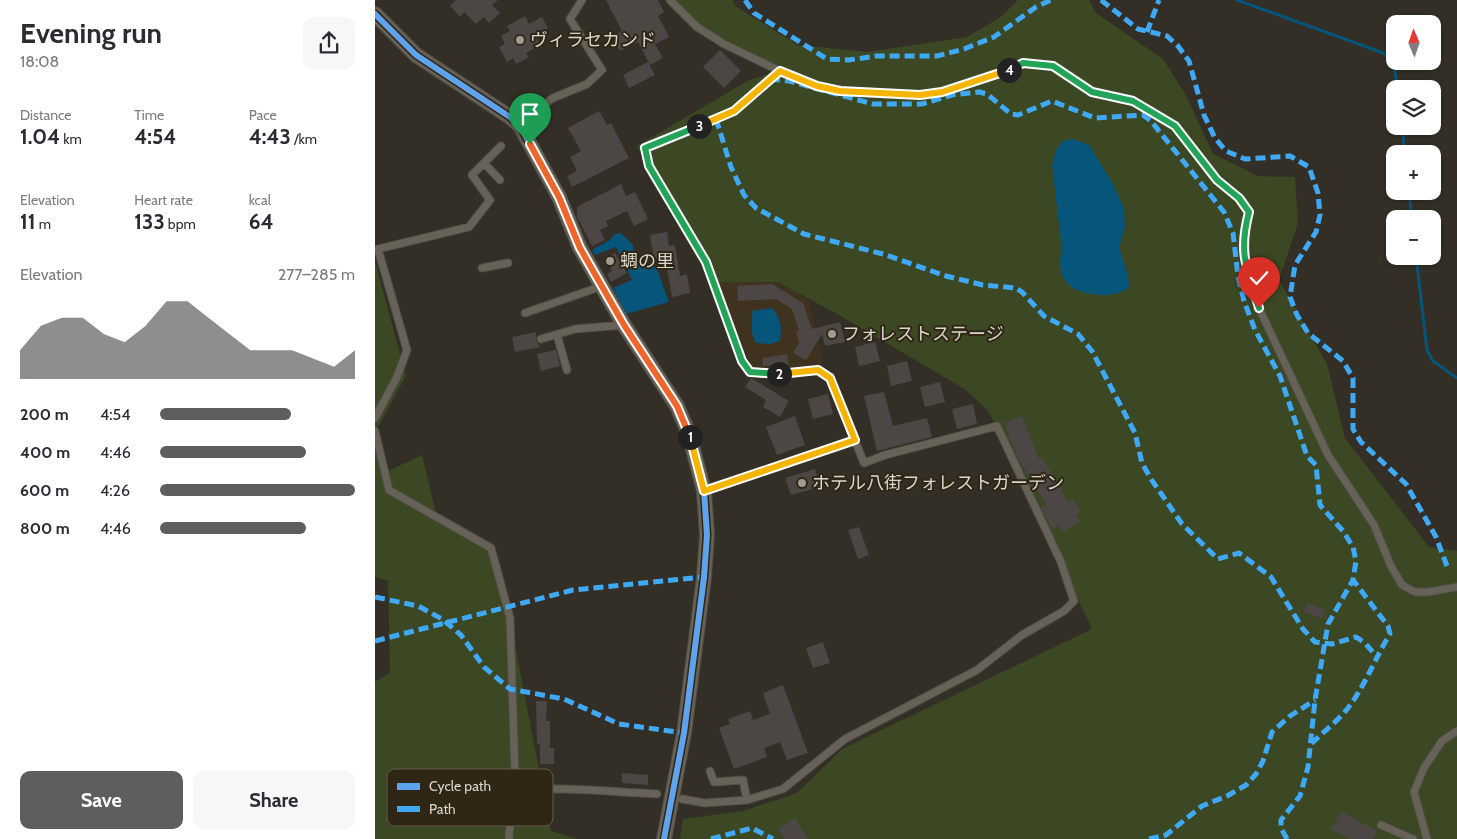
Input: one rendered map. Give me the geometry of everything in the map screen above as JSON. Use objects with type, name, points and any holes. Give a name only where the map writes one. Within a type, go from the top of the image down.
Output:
[{"type":"street","points":[[375,14],[416,55],[520,126],[559,197],[580,248],[624,325],[677,406],[689,434],[704,491],[707,535],[704,577],[684,733],[664,839]]},
{"type":"lane","points":[[530,115],[553,98],[587,84],[601,70],[570,19],[582,0]]},
{"type":"lane","points":[[671,0],[697,27],[731,48],[817,86],[840,91],[920,95],[942,92],[1001,73],[1023,63],[1053,66],[1092,92],[1133,101],[1175,126],[1217,180],[1239,198],[1249,212],[1243,235],[1243,253],[1259,308],[1328,455],[1374,525],[1391,566],[1402,585],[1415,592],[1428,592],[1457,587]]},
{"type":"lane","points":[[682,799],[705,802],[747,800],[783,789],[845,739],[977,670],[1022,635],[1064,611],[1073,601],[1061,562],[997,426],[885,455],[864,463],[830,378],[818,370],[783,375],[750,372],[746,366],[706,262],[649,166],[645,148],[734,111],[780,71]]},
{"type":"lane","points":[[375,418],[397,377],[407,350],[378,249],[469,227],[490,200],[472,175],[501,146]]},
{"type":"lane","points":[[484,163],[500,180]]},
{"type":"lane","points":[[482,268],[508,263]]},
{"type":"lane","points":[[525,313],[602,286]]},
{"type":"lane","points":[[541,339],[575,329],[624,325]]},
{"type":"lane","points":[[557,335],[567,370]]},
{"type":"lane","points":[[375,431],[389,490],[491,548],[510,618],[515,769]]},
{"type":"lane","points":[[704,491],[855,440]]},
{"type":"lane","points":[[1427,839],[1414,792],[1424,768],[1441,741],[1457,730]]},
{"type":"lane","points":[[710,771],[714,782],[743,780],[747,800]]},
{"type":"lane","points":[[553,789],[590,789],[657,794]]},
{"type":"lane","points":[[1381,824],[1413,839]]},
{"type":"lane","points":[[509,826],[509,839]]},
{"type":"shaded area","points":[[718,282],[778,282],[809,299],[823,363],[790,375],[747,369],[749,360]]},
{"type":"green space","points":[[670,0],[733,0],[735,6],[798,45],[868,52],[967,37],[1001,17],[1018,0],[1089,0],[1096,13],[1163,59],[1186,95],[1213,154],[1258,176],[1295,177],[1298,223],[1279,280],[1327,364],[1345,438],[1429,547],[1457,551],[1457,839],[680,839],[683,819],[743,811],[797,793],[842,749],[1092,629],[1005,442],[988,411],[966,390],[841,316],[778,282],[718,282],[637,146],[749,80],[779,71],[690,23]]},
{"type":"green space","points":[[375,261],[406,376],[375,432]]},
{"type":"green space","points":[[375,434],[386,472],[422,455],[437,518],[491,548],[505,594],[539,769],[387,769],[387,826],[550,826],[551,831],[578,839],[375,839],[375,682],[390,673],[388,581],[375,577]]},
{"type":"water","points":[[1073,139],[1089,145],[1113,184],[1124,209],[1125,227],[1119,247],[1128,276],[1129,287],[1124,291],[1108,295],[1089,294],[1073,288],[1064,279],[1061,271],[1062,250],[1052,165],[1056,150],[1063,141]]},
{"type":"water","points":[[621,233],[633,245],[640,265],[643,266],[654,261],[669,302],[626,314],[613,288],[632,280],[616,247],[595,255],[592,250],[610,240],[614,234]]},
{"type":"water","points":[[772,308],[780,323],[780,341],[770,344],[756,343],[752,331],[752,311]]},
{"type":"building","points":[[456,0],[498,0],[492,5],[500,13],[489,23],[484,17],[476,24],[464,12],[460,17],[450,6]]},
{"type":"building","points":[[606,0],[658,0],[664,12],[658,16],[669,37],[655,44],[663,58],[650,65],[638,42],[620,51],[612,36],[622,31]]},
{"type":"building","name":"ヴィラセカンド","points":[[525,16],[529,24],[542,17],[548,28],[535,35],[540,45],[526,53],[529,57],[516,64],[513,58],[507,62],[499,47],[505,44],[501,36],[510,31],[507,26]]},
{"type":"building","points":[[720,50],[741,71],[724,88],[703,67]]},
{"type":"building","points":[[648,62],[655,75],[629,88],[623,75]]},
{"type":"building","points":[[599,111],[607,125],[611,123],[629,158],[572,187],[567,176],[577,171],[570,157],[581,151],[568,128]]},
{"type":"building","points":[[621,184],[626,196],[635,192],[648,219],[634,226],[627,211],[606,221],[608,226],[600,230],[605,240],[592,246],[577,217],[577,207]]},
{"type":"building","points":[[667,232],[669,246],[675,245],[680,276],[687,274],[690,293],[672,297],[665,257],[654,259],[650,235]]},
{"type":"building","points":[[615,253],[627,273],[611,282],[607,274],[612,271],[605,258]]},
{"type":"building","points":[[772,284],[803,303],[812,329],[840,322],[845,342],[825,346],[822,334],[806,360],[793,353],[799,343],[796,331],[799,331],[792,309],[776,299],[738,301],[737,286]]},
{"type":"building","points":[[536,332],[536,340],[540,347],[515,352],[512,337]]},
{"type":"building","name":"フォレストステージ","points":[[875,342],[880,361],[859,366],[855,347]]},
{"type":"building","points":[[556,350],[560,366],[541,371],[537,354]]},
{"type":"building","points":[[787,354],[789,367],[777,369],[776,365],[763,366],[762,358]]},
{"type":"building","points":[[907,361],[912,381],[891,386],[887,366]]},
{"type":"building","points":[[751,378],[789,401],[780,417],[763,407],[766,400],[745,387]]},
{"type":"building","points":[[940,382],[945,402],[925,407],[920,387]]},
{"type":"building","points":[[884,392],[893,426],[927,418],[932,437],[877,451],[864,396]]},
{"type":"building","points":[[828,394],[833,414],[813,419],[808,399]]},
{"type":"building","points":[[973,404],[977,424],[957,429],[952,409]]},
{"type":"building","points":[[795,416],[805,445],[777,455],[766,427]]},
{"type":"building","points":[[1022,416],[1039,459],[1042,457],[1068,502],[1073,499],[1081,512],[1076,515],[1080,522],[1062,532],[1058,525],[1053,529],[1044,514],[1041,508],[1046,505],[1018,458],[1004,423]]},
{"type":"building","points":[[815,469],[820,487],[791,495],[785,478]]},
{"type":"building","points":[[859,527],[869,555],[858,559],[848,530]]},
{"type":"building","points":[[1308,603],[1325,610],[1322,619],[1304,612]]},
{"type":"building","points":[[823,642],[830,663],[813,668],[806,648]]},
{"type":"building","points":[[783,685],[808,753],[787,760],[780,742],[764,748],[767,757],[734,769],[719,728],[730,724],[728,719],[750,711],[753,720],[770,714],[763,693]]},
{"type":"building","points":[[536,701],[547,701],[546,721],[550,721],[550,748],[554,748],[554,764],[540,764],[540,744],[537,744]]},
{"type":"building","points":[[622,773],[648,775],[648,785],[622,783]]},
{"type":"building","points":[[1341,811],[1377,831],[1373,839],[1349,839],[1331,829]]},
{"type":"building","points":[[795,818],[808,839],[785,839],[778,829]]},
{"type":"waterway","points":[[1237,0],[1386,54],[1393,61],[1396,80]]},
{"type":"waterway","points":[[1403,135],[1404,145]]},
{"type":"waterway","points":[[1410,200],[1411,210]]},
{"type":"waterway","points":[[1417,265],[1427,350],[1433,361],[1457,378]]},
{"type":"marked path","points":[[745,0],[754,13],[827,59],[849,60],[876,56],[937,56],[964,49],[994,37],[1036,7],[1051,0]]},
{"type":"marked path","points":[[1101,0],[1138,29],[1167,36],[1178,46],[1189,61],[1204,115],[1215,138],[1226,151],[1245,159],[1290,156],[1309,167],[1318,193],[1320,215],[1316,232],[1295,265],[1290,297],[1297,315],[1308,333],[1343,361],[1353,378],[1353,429],[1361,442],[1406,484],[1436,537],[1447,566]]},
{"type":"marked path","points":[[1147,32],[1159,0]]},
{"type":"marked path","points":[[770,79],[789,81],[873,104],[922,104],[952,95],[979,92],[987,94],[1011,114],[1018,115],[1052,101],[1095,118],[1143,115],[1151,121],[1224,212],[1233,233],[1238,276],[1244,301],[1255,330],[1280,376],[1307,456],[1316,465],[1320,505],[1343,531],[1353,547],[1356,561],[1353,580],[1388,626],[1390,634],[1354,699],[1340,717],[1311,744]]},
{"type":"marked path","points":[[716,119],[731,167],[744,195],[756,208],[804,234],[883,254],[946,276],[983,285],[1016,288],[1044,316],[1078,334],[1092,351],[1135,433],[1142,463],[1182,524],[1218,559],[1239,553],[1271,577],[1303,629],[1315,642],[1332,644],[1356,637],[1365,643],[1377,657]]},
{"type":"marked path","points":[[375,641],[573,590],[704,577]]},
{"type":"marked path","points":[[1287,839],[1281,828],[1281,820],[1300,796],[1308,767],[1315,700],[1328,624],[1353,580]]},
{"type":"marked path","points":[[375,597],[418,606],[442,619],[461,635],[484,667],[510,689],[564,699],[619,724],[684,733]]},
{"type":"marked path","points":[[1149,839],[1166,835],[1202,806],[1227,796],[1246,785],[1256,774],[1263,761],[1272,732],[1290,716],[1315,700]]},
{"type":"marked path","points":[[711,839],[752,828],[773,839]]},
{"type":"cycle path","points":[[375,14],[416,55],[510,117],[520,126],[559,197],[580,248],[624,325],[677,406],[689,434],[704,491],[707,535],[704,577],[684,733],[664,839]]},
{"type":"place","name":"ヴィラセカンド","points":[[520,40]]},
{"type":"place","name":"蜩の里","points":[[610,261]]},
{"type":"place","name":"フォレストステージ","points":[[832,334]]},
{"type":"place","name":"ホテル八街フォレストガーデン","points":[[802,483]]},
{"type":"route","points":[[530,144],[559,197],[580,248],[624,325],[677,406],[689,434],[704,491],[855,440],[830,378],[818,370],[783,375],[750,372],[742,361],[706,262],[649,166],[645,148],[734,111],[780,71],[817,86],[840,91],[920,95],[942,92],[1001,73],[1023,63],[1053,66],[1092,92],[1133,101],[1175,126],[1217,180],[1239,198],[1249,212],[1243,235],[1243,253],[1259,308]]}]
